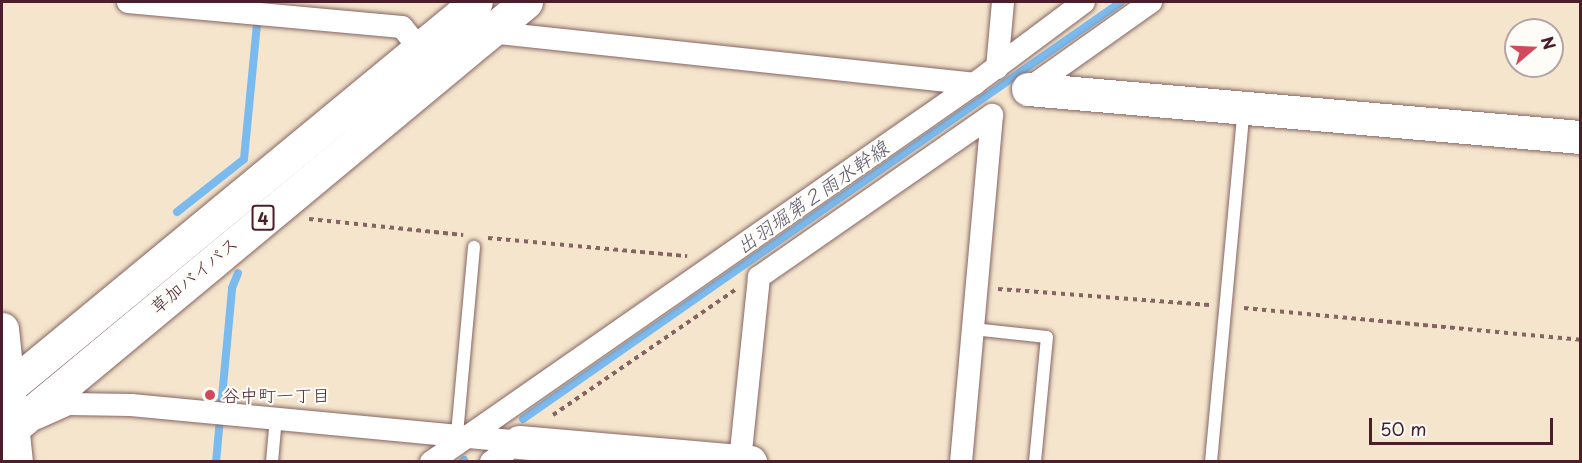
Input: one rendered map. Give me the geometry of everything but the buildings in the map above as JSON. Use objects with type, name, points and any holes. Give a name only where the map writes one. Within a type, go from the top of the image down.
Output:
[{"type":"main road","name":"草加バイパス","points":[[5,391],[476,2]]},
{"type":"main road","name":"草加バイパス","points":[[7,432],[526,2]]},
{"type":"main road","points":[[1028,88],[1581,137]]},
{"type":"main road","points":[[2,329],[7,432],[16,462]]},
{"type":"main road","points":[[519,442],[553,454],[730,461]]},
{"type":"street","points":[[128,2],[402,27],[419,48]]},
{"type":"street","points":[[997,68],[1003,2]]},
{"type":"street","points":[[431,462],[463,435],[997,68],[1084,2]]},
{"type":"street","points":[[1028,88],[1151,2]]},
{"type":"street","points":[[489,32],[974,84]]},
{"type":"street","points":[[730,461],[759,277],[992,115],[961,462]]},
{"type":"street","points":[[7,432],[69,405],[276,417],[519,442]]},
{"type":"street","points":[[491,462],[519,442]]},
{"type":"lane","points":[[1211,462],[1244,108]]},
{"type":"lane","points":[[463,435],[474,247]]},
{"type":"lane","points":[[973,329],[1047,338],[1035,462]]},
{"type":"lane","points":[[272,462],[276,417]]},
{"type":"path","points":[[304,218],[721,259]]},
{"type":"path","points":[[519,442],[759,277]]},
{"type":"path","points":[[977,288],[1224,307],[1581,340]]},
{"type":"waterway","points":[[177,212],[244,159],[259,2]]},
{"type":"waterway","name":"出羽堀第２雨水幹線","points":[[523,419],[1121,2]]},
{"type":"waterway","points":[[216,462],[232,288],[238,273]]},
{"type":"place","name":"谷中町一丁目","points":[[210,395]]}]
